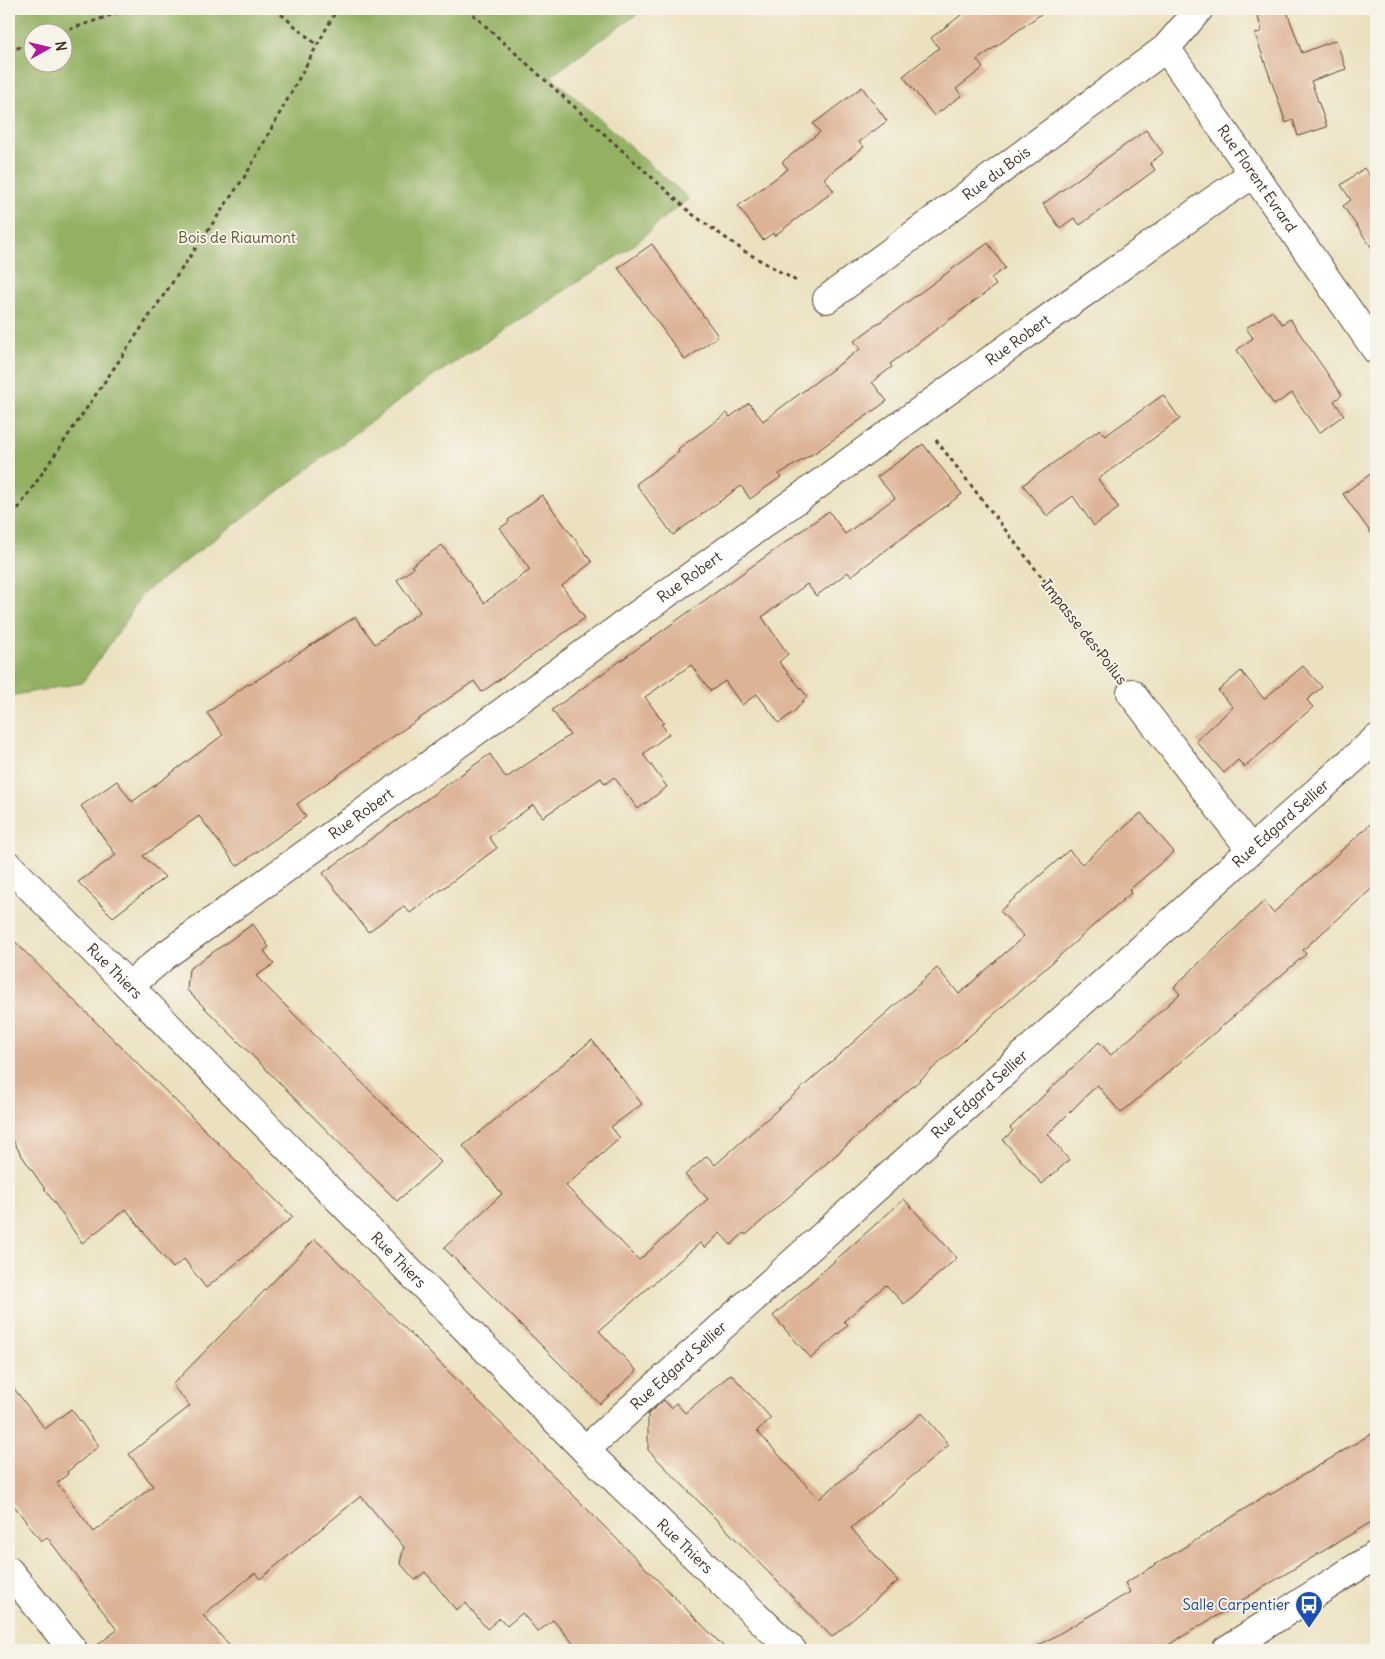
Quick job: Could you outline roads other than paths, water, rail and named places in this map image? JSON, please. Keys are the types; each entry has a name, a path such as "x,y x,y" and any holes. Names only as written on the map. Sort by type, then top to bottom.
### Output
{"street":[{"path":"1166,48 1199,9"},
{"name":"Rue Florent Evrard","path":"1166,48 1376,350"},
{"name":"Rue du Bois","path":"827,299 1166,48"},
{"name":"Rue Robert","path":"129,986 167,954 916,414 1253,174"},
{"name":"Impasse des Poilus","path":"1131,693 1251,850"},
{"name":"Rue Edgard Sellier","path":"585,1450 1376,739"},
{"name":"Rue Thiers","path":"9,866 585,1450 792,1650"},
{"path":"1226,1650 1376,1554"},
{"path":"9,1571 73,1650"}],"place":[{"name":"Salle Carpentier","path":"1309,1629"}],"park label":[{"name":"Bois de Riaumont","path":"237,238"}]}
